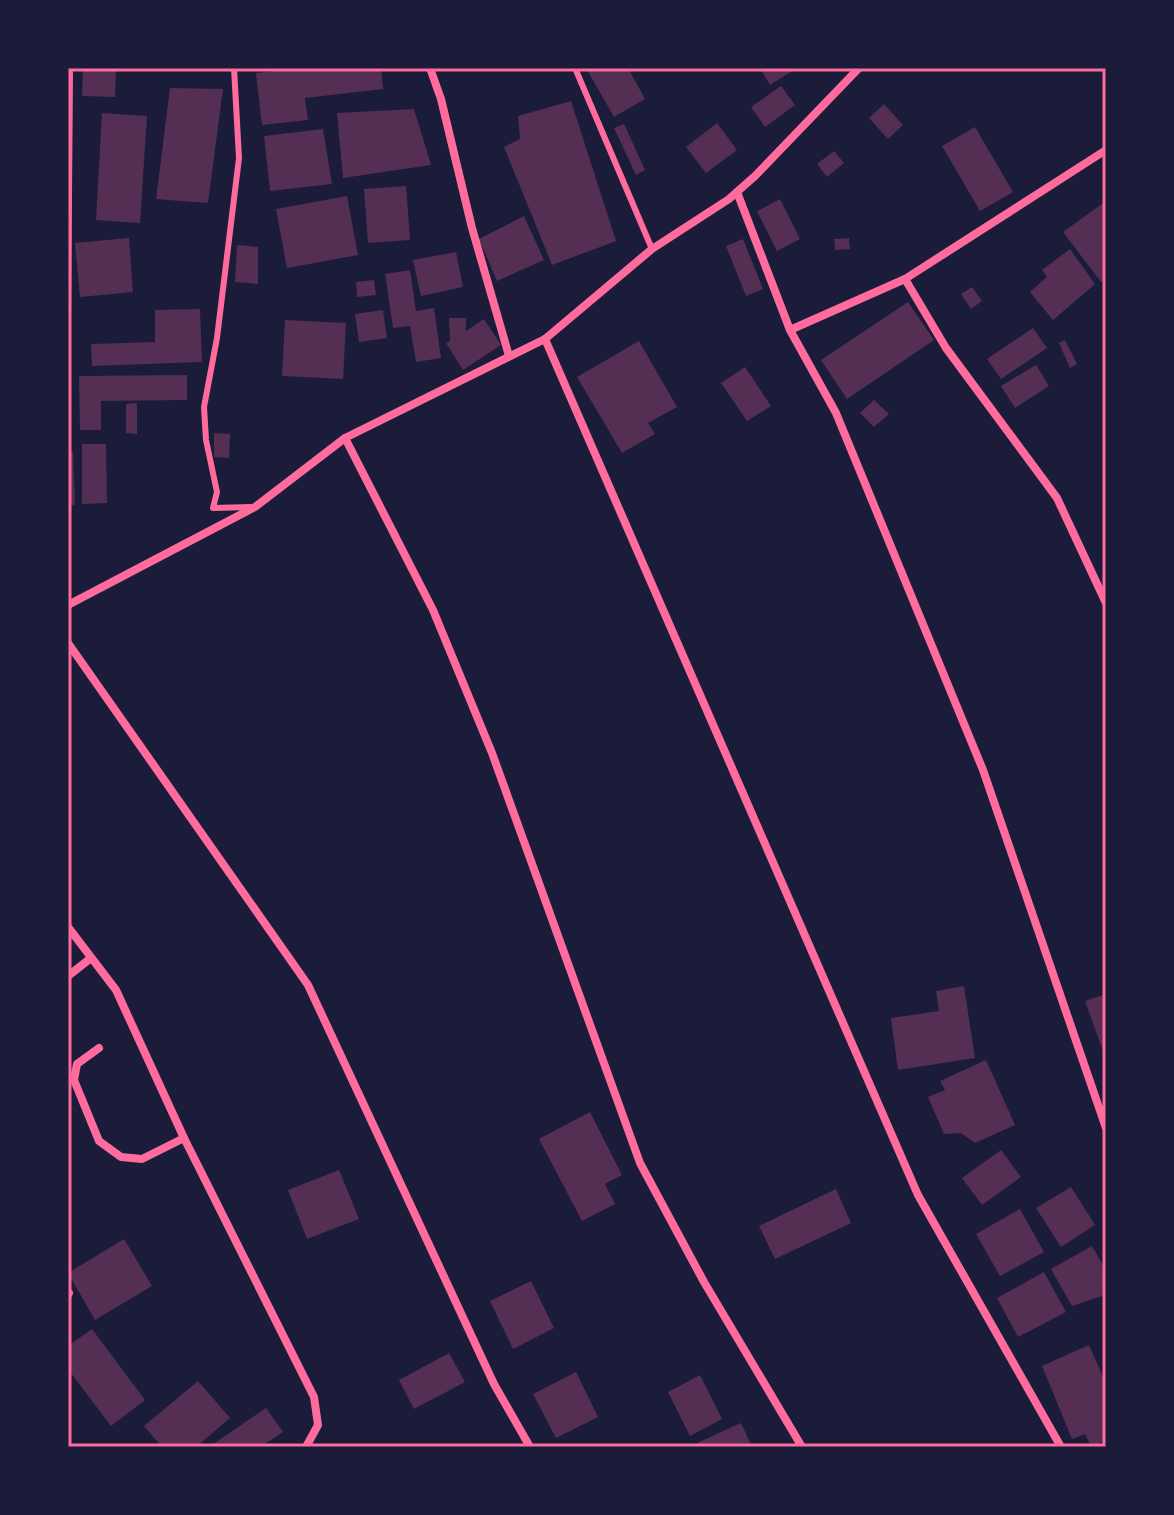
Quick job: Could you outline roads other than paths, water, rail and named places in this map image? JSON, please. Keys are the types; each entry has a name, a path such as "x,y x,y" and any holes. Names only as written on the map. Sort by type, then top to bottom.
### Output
{"street":[{"path":"430,68 441,99 472,228 509,356"},
{"path":"68,605 255,507 345,438 545,339 652,249 737,192 859,68"},
{"path":"790,330 905,279 1106,150"},
{"path":"737,192 790,330 836,413 983,770 1106,1128"},
{"path":"905,279 946,348 1057,498 1102,581 1106,603"},
{"path":"545,339 918,1195 1061,1447"},
{"path":"345,438 433,610 486,739 640,1163 704,1282 802,1447"},
{"path":"68,643 308,985 494,1384 530,1447"},
{"path":"68,927 116,990 184,1138 314,1397 318,1425 306,1447"},
{"path":"68,976 91,958"},
{"path":"99,1048 77,1064 74,1080 99,1141 121,1157 142,1159 184,1138"}],"lane":[{"path":"234,68 239,158 217,338 204,407 206,440 217,492 213,508 255,507"},
{"path":"575,68 652,249"},
{"path":"68,314 70,73"}]}
